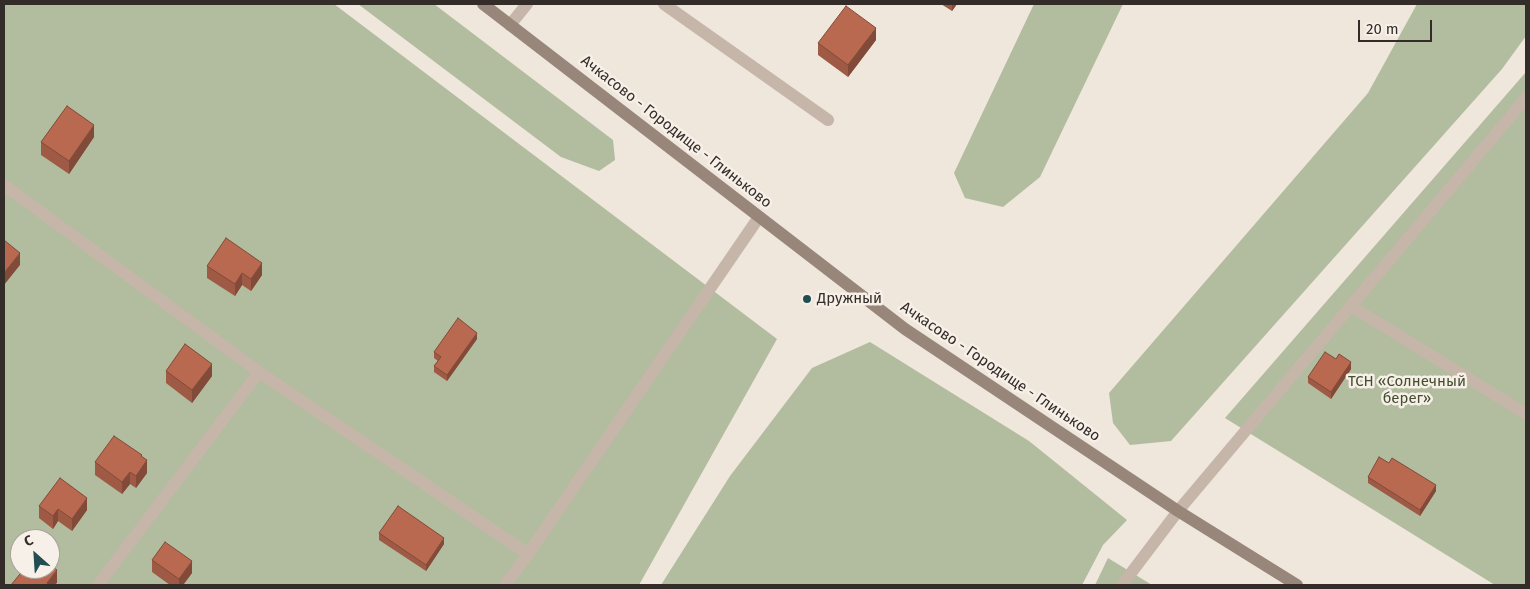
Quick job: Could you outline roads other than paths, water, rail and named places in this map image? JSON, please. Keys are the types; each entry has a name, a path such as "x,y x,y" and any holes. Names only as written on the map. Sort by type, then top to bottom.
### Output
{"street":[{"name":"Ачкасово - Городище - Глиньково","path":"483,4 905,329 1178,511 1297,585"},
{"path":"510,25 527,4"},
{"path":"664,4 828,120"},
{"path":"1122,585 1178,511 1526,98"},
{"path":"4,185 260,372 528,554"},
{"path":"505,585 760,217"},
{"path":"1351,306 1526,414"},
{"path":"98,585 260,372"}],"place":[{"name":"Дружный","path":"807,299"}],"park label":[{"name":"ТСН «Солнечный берег»","path":"1407,390"}]}
